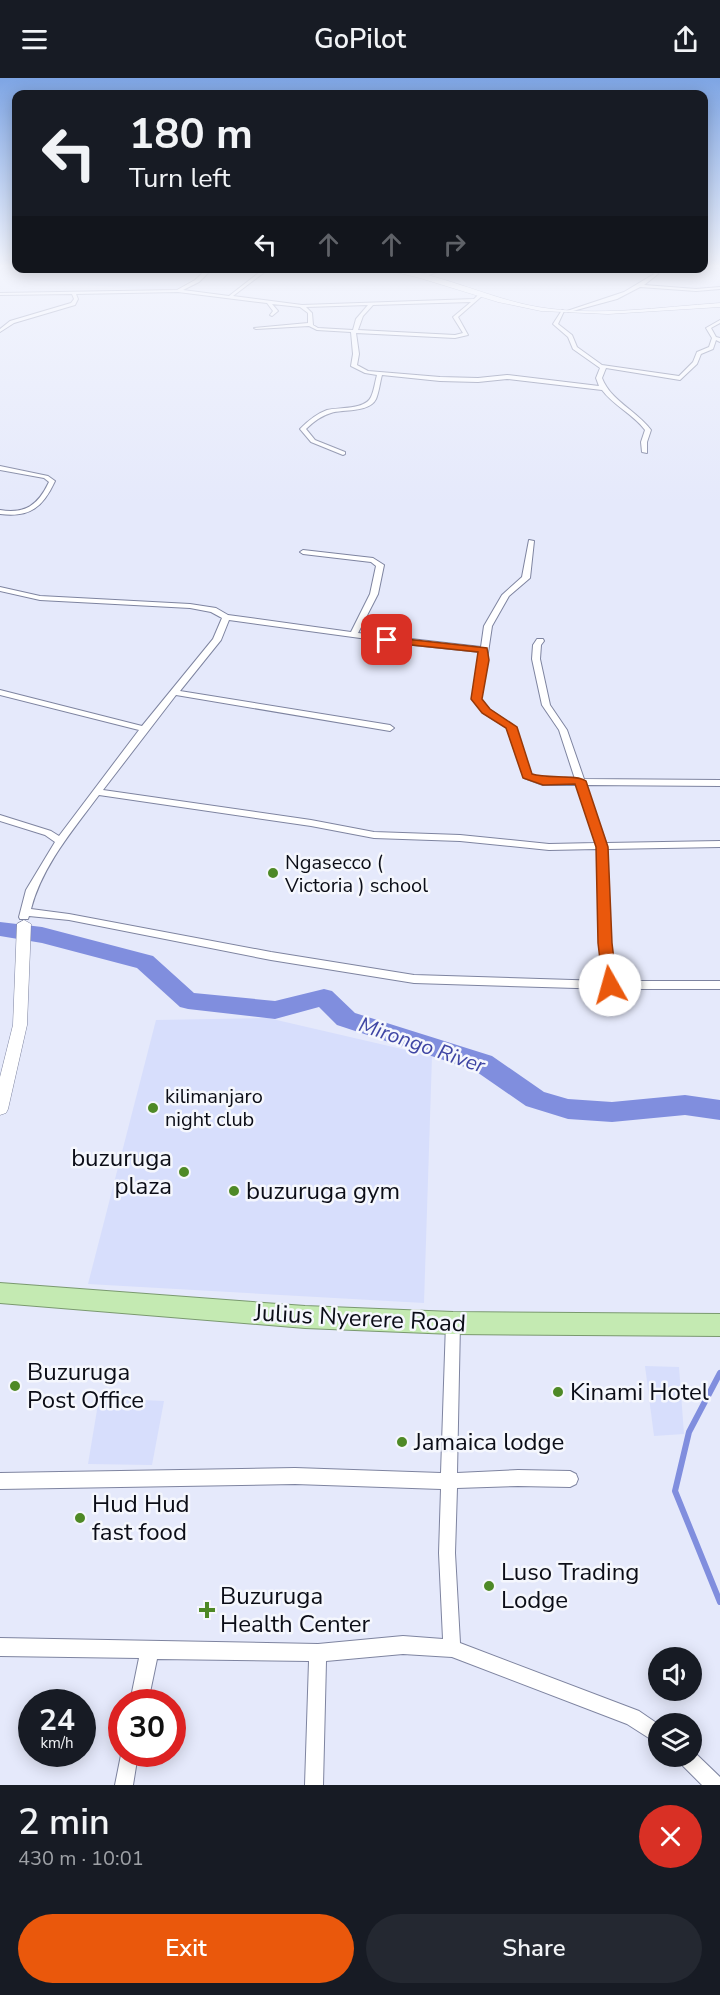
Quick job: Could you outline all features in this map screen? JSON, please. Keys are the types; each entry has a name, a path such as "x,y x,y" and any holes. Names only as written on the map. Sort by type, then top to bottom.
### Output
{"highway":[{"name":"Julius Nyerere Road","path":"0,1293 305,1317 453,1323 720,1325"}],"street":[{"path":"355,346 355,368 380,373 440,378 514,378 602,388"},
{"path":"573,346 601,366 680,378 695,363 699,353 713,346"},
{"path":"601,366 603,368 599,378 602,388 620,405 639,417 646,427 648,433 644,442 645,452"},
{"path":"344,453 313,441 303,429 318,416 328,412 370,403 373,400 380,373"},
{"path":"0,468 46,477 52,481 44,497 26,512 13,515 0,512"},
{"path":"531,541 526,578 506,595 488,626 477,699 486,711 511,727 515,733 524,771 533,780 720,783"},
{"path":"303,552 374,560 380,565 374,594 353,635"},
{"path":"0,589 40,598 190,606 213,610 226,617 483,650"},
{"path":"0,1109 20,1026 24,918 31,890 60,841 144,729 217,640 226,617"},
{"path":"540,641 537,645 536,659 546,705 562,730 602,847 603,919 610,985"},
{"path":"0,692 144,729"},
{"path":"174,692 390,728"},
{"path":"98,792 311,823 374,835 460,838 535,847 720,844"},
{"path":"0,818 48,833 60,841"},
{"path":"24,918 69,917 376,974 414,979 720,986"},
{"path":"452,1648 447,1553 447,1481 453,1323"},
{"path":"0,1481 295,1476 447,1481 518,1478 570,1479"},
{"path":"0,1647 150,1648 318,1653 403,1645 452,1648 633,1717 648,1727"},
{"path":"142,1689 150,1648"},
{"path":"314,1785 318,1653"},
{"path":"124,1785 127,1767"},
{"path":"696,1767 715,1785"}],"shaded area":[{"path":"268,1018 432,1056 424,1303 88,1284 156,1020"},
{"path":"645,1366 679,1367 684,1434 654,1436"},
{"path":"99,1398 164,1401 152,1465 88,1464"}],"waterway":[{"name":"Mirongo River","path":"0,929 42,935 145,962 188,1001 275,1010 324,997 346,1019 483,1063 535,1099 568,1109 612,1112 685,1105 720,1110"},
{"path":"720,1373 689,1432 675,1491 720,1602"}],"place":[{"name":"Ngasecco ( Victoria ) school","path":"273,873"},
{"name":"kilimanjaro night club","path":"153,1108"},
{"name":"buzuruga plaza","path":"184,1172"},
{"name":"buzuruga gym","path":"234,1191"},
{"name":"Buzuruga Post Office","path":"15,1386"},
{"name":"Kinami Hotel","path":"558,1392"},
{"name":"Jamaica lodge","path":"402,1442"},
{"name":"Hud Hud fast food","path":"80,1518"},
{"name":"Luso Trading Lodge","path":"489,1586"},
{"name":"Buzuruga Health Center","path":"207,1610"}],"route":[{"path":"387,640 483,650 484,660 477,699 479,705 511,727 515,733 527,776 543,782 580,781 602,847 605,943 610,985"}]}
